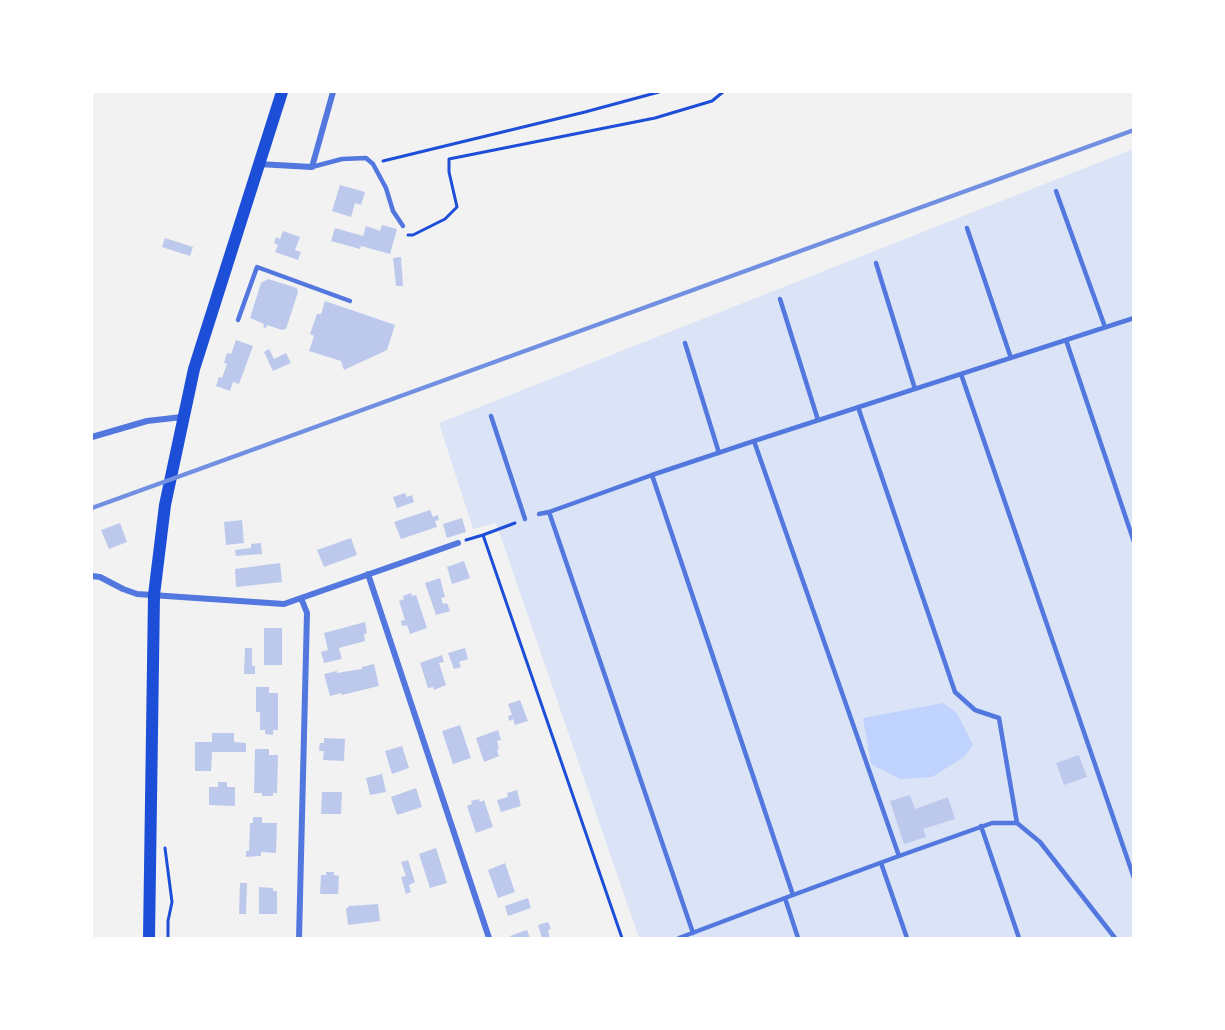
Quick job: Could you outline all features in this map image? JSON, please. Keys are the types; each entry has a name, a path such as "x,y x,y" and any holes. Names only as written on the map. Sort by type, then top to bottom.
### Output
{"main road":[{"path":"148,939 154,596 165,505 194,369 257,164 282,92"}],"street":[{"path":"257,164 312,167 333,92"},
{"path":"92,437 147,421 182,417"},
{"path":"92,576 100,577 123,590 137,594 284,604 458,543"},
{"path":"368,574 489,939"},
{"path":"299,939 307,613 301,598"}],"lane":[{"path":"312,167 342,159 366,158 373,164 386,188 393,211 403,226"},
{"path":"1056,191 1105,327"},
{"path":"967,228 1011,358"},
{"path":"876,263 915,389"},
{"path":"238,320 257,267 350,302"},
{"path":"780,299 818,420"},
{"path":"539,514 754,441 1134,318"},
{"path":"1066,340 1134,542"},
{"path":"686,343 719,453"},
{"path":"961,374 1134,878"},
{"path":"858,407 955,692 975,710 999,718 1017,822 1040,842 1115,939"},
{"path":"492,416 525,519"},
{"path":"754,441 899,856"},
{"path":"652,475 793,895"},
{"path":"549,512 693,933"},
{"path":"679,939 992,822 1017,822"},
{"path":"981,826 1019,939"},
{"path":"881,863 907,939"},
{"path":"785,898 798,939"}],"path":[{"path":"373,164 659,92"},
{"path":"403,226 404,235 413,235 445,219 457,207 449,172 449,159 655,118 712,101 723,92"},
{"path":"458,543 525,519"},
{"path":"483,535 622,939"}],"shaded area":[{"path":"1133,149 1133,938 639,938 496,523 473,529 439,423"}],"water":[{"path":"943,703 957,713 973,745 964,757 932,777 900,779 871,764 863,718"}],"building":[{"path":"340,185 365,192 361,205 355,203 351,217 332,211"},
{"path":"382,225 397,229 390,254 331,241 335,228 363,236 366,226 380,231"},
{"path":"283,231 300,237 295,250 301,252 298,260 275,252 278,245 274,243 276,237 280,239"},
{"path":"165,238 193,247 190,256 162,247"},
{"path":"401,257 403,286 396,286 393,258"},
{"path":"268,279 297,288 298,292 286,329 282,330 267,325 266,328 263,327 264,324 250,318 261,283"},
{"path":"325,301 395,325 387,350 344,370 341,361 309,351 314,336 310,334 317,314 321,314"},
{"path":"236,340 253,346 239,384 233,382 230,391 216,386 227,364 224,363 227,353 231,354"},
{"path":"269,349 274,359 286,353 291,363 273,371 264,352"},
{"path":"405,493 407,497 412,495 414,502 397,508 393,497"},
{"path":"430,510 433,517 438,515 439,520 435,521 437,527 401,539 394,522"},
{"path":"462,518 466,532 447,538 443,524"},
{"path":"242,520 244,543 226,545 224,522"},
{"path":"120,523 127,542 109,549 101,530"},
{"path":"351,538 357,555 324,567 317,550"},
{"path":"261,543 262,554 236,556 235,550 251,548 251,544"},
{"path":"464,561 470,578 452,584 447,567"},
{"path":"280,563 282,582 236,587 235,569"},
{"path":"440,578 445,597 441,598 443,604 447,603 450,611 436,615 425,583"},
{"path":"411,593 412,596 416,595 427,628 410,634 407,625 402,626 401,621 405,620 399,601 404,599 403,596"},
{"path":"365,622 367,633 364,634 365,641 339,648 342,659 324,663 321,652 328,650 324,633"},
{"path":"264,628 282,628 282,665 264,665"},
{"path":"245,648 252,648 252,666 255,666 255,674 244,674"},
{"path":"465,648 468,659 459,662 461,667 454,669 448,653"},
{"path":"442,655 444,662 439,663 446,685 434,690 433,687 428,688 420,663"},
{"path":"374,664 379,686 330,696 324,674 362,669 362,667"},
{"path":"256,687 269,687 269,693 278,693 278,730 273,730 273,735 265,734 265,730 260,730 260,712 256,712"},
{"path":"520,700 528,721 515,725 513,719 509,721 508,716 512,715 508,704"},
{"path":"460,725 471,758 453,764 442,731"},
{"path":"498,730 501,740 497,741 499,756 484,762 476,738"},
{"path":"212,733 234,733 234,742 246,743 246,752 212,752 211,771 195,771 195,742 212,742"},
{"path":"324,738 345,739 344,761 323,760 324,751 319,751 320,743 324,743"},
{"path":"402,746 409,768 392,774 385,751"},
{"path":"255,749 269,749 269,755 278,755 277,793 273,793 273,796 254,793"},
{"path":"1079,755 1087,777 1064,785 1056,763"},
{"path":"382,774 386,792 370,795 366,778"},
{"path":"218,782 227,782 227,787 235,787 235,806 209,805 209,787 218,787"},
{"path":"416,788 422,807 397,815 391,797"},
{"path":"517,790 521,806 501,812 497,800 508,797 507,793"},
{"path":"322,792 342,792 341,814 321,814"},
{"path":"910,795 915,809 948,797 955,819 923,829 926,837 904,844 890,801"},
{"path":"479,799 480,802 484,800 493,827 476,833 467,806 472,804 471,801"},
{"path":"253,817 262,817 262,823 277,823 276,853 261,852 261,856 246,857 246,851 249,851 250,823 253,823"},
{"path":"436,848 447,883 430,888 419,854"},
{"path":"408,860 415,882 409,885 411,892 406,894 401,877 406,876 401,862"},
{"path":"505,863 515,892 498,898 488,870"},
{"path":"326,872 334,872 334,875 339,876 338,894 320,894 321,875 326,875"},
{"path":"240,883 247,883 246,914 239,914"},
{"path":"259,887 273,888 273,891 277,891 277,914 259,914"},
{"path":"528,898 531,908 508,916 505,906"},
{"path":"378,904 380,921 348,925 346,909 349,906"},
{"path":"548,922 551,929 548,930 550,938 542,938 538,925"},
{"path":"527,930 530,938 511,938 510,936"}],"railway":[{"path":"92,508 1134,130"}]}
